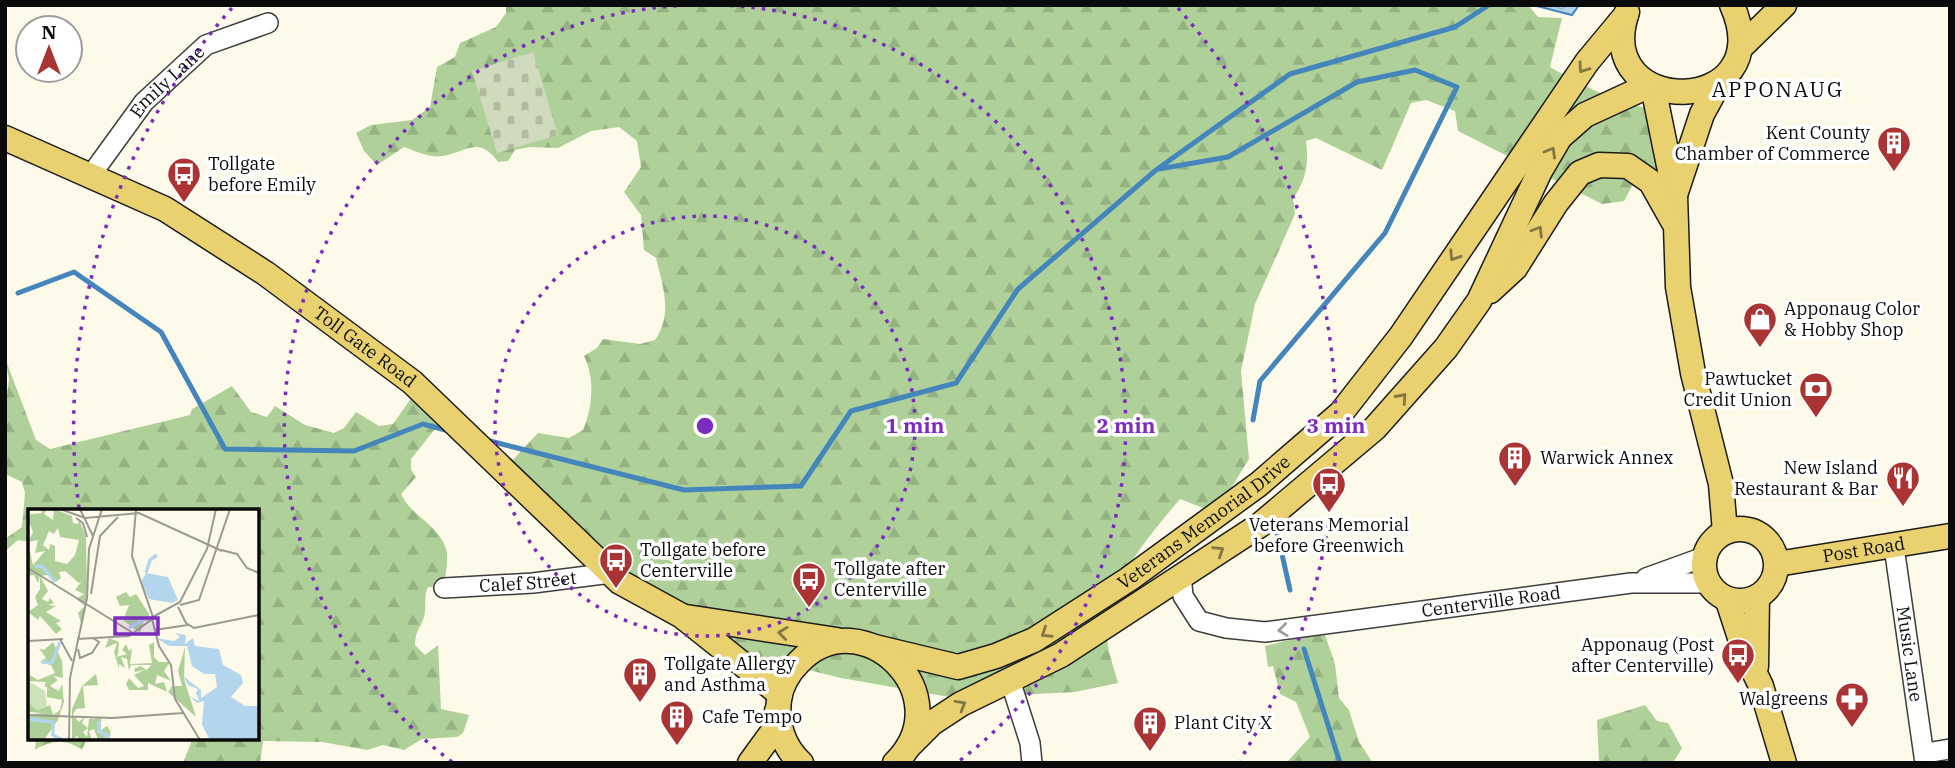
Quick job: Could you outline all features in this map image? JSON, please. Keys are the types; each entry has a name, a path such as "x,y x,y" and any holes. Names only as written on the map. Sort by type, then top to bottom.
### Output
{"main road":[{"path":"1675,195 1702,114 1720,81 1733,66 1740,48 1740,23 1732,5"},
{"path":"1740,48 1784,5"},
{"path":"1628,10 1622,34 1626,54 1635,71 1651,86 1676,94 1699,92 1720,81"},
{"name":"Veterans Memorial Drive","path":"850,642 958,667 1022,645 1129,579 1259,484 1341,413 1401,337 1587,62 1628,10"},
{"path":"1651,86 1675,195 1678,287 1693,373 1735,531"},
{"name":"Veterans Memorial Drive","path":"900,758 932,723 1061,655 1260,525 1375,428 1446,348 1479,301 1560,137 1585,115 1651,86"},
{"name":"Toll Gate Road","path":"5,138 180,218 265,273 392,366 457,423 620,582 682,616 779,702"},
{"path":"1479,301 1515,268 1556,203 1580,173 1600,165 1628,166 1651,182 1675,223"},
{"path":"1728,601 1757,597 1773,580 1777,564 1767,542 1735,531 1712,542 1704,557 1709,583 1728,601 1745,653 1756,674 1784,763"},
{"name":"Post Road","path":"1777,564 1950,536"},
{"path":"1756,674 1757,597"},
{"name":"Toll Gate Road","path":"682,616 850,642"},
{"path":"750,763 774,730 779,702 789,672 806,655 827,644 850,642"},
{"path":"876,647 903,669 910,679 917,701 917,725 900,758"},
{"path":"779,702 781,734 801,763"}],"street":[{"name":"Emily Lane","path":"91,176 144,102 206,44 268,23"},
{"name":"Music Lane","path":"1894,547 1925,758"},
{"name":"Centerville Road","path":"1631,583 1704,557"},
{"name":"Calef Street","path":"444,588 533,583 611,573"},
{"name":"Centerville Road","path":"1181,575 1183,596 1199,621 1226,628 1265,632 1631,583 1709,583"},
{"path":"1010,680 1030,743 1032,763"},
{"path":"1925,758 1950,749"}],"green space":[{"path":"506,5 1528,5 1538,17 1562,18 1550,67 1604,95 1632,105 1663,111 1671,185 1632,186 1624,201 1602,204 1458,131 1455,111 1426,100 1411,103 1382,170 1316,138 1306,141 1306,171 1293,199 1295,214 1255,304 1241,371 1249,459 1220,506 1208,510 1180,499 1140,548 1129,566 1119,585 1108,625 1108,646 1118,683 1075,692 955,698 841,678 740,653 687,630 506,467 538,433 569,438 583,430 591,393 590,374 584,356 597,348 603,339 640,344 655,340 664,320 665,300 656,258 644,250 641,215 624,192 641,167 637,141 619,127 591,131 558,148 529,147 515,150 508,161 498,162 490,153 475,147 442,156 404,147 377,165 364,151 356,133 371,125 412,120 430,107 437,67 455,57 460,43 496,27 506,13"},
{"path":"533,52 558,135 497,153 472,71"},
{"path":"5,358 36,440 50,449 190,415 192,409 232,386 251,412 267,417 275,406 305,425 334,433 344,428 356,412 379,426 393,424 419,387 447,414 411,459 411,469 416,477 401,494 411,508 437,533 446,549 447,558 444,588 428,587 425,613 415,645 425,655 438,645 441,709 469,715 463,733 457,737 422,739 404,750 383,745 367,750 322,742 263,741 260,763 183,763 192,740 259,740 259,509 28,509 28,542 18,540 5,551 5,539 22,527 25,493 22,482 5,474 5,412 9,379"},
{"path":"1324,632 1335,664 1339,698 1349,710 1359,742 1373,763 1286,763 1310,737 1296,702 1280,694 1273,666 1268,667 1265,646"},
{"path":"1645,705 1657,721 1668,723 1682,748 1673,763 1599,763 1597,720"},
{"path":"36,740 86,740 82,750 58,742 35,750"}],"water":[{"path":"1533,5 1579,5 1572,15"}],"waterway":[{"path":"486,440 684,490 801,486 851,411 956,383 1018,289 1156,170 1290,74 1455,27 1489,5"},
{"path":"1159,169 1228,157 1357,82 1415,70 1457,87 1385,233 1260,381 1253,420"},
{"path":"18,293 74,272 161,332 225,449 354,451 423,424 449,431"},
{"path":"1277,532 1290,590"},
{"path":"1304,649 1340,763"}],"place":[{"name":"Kent County Chamber of Commerce","path":"1894,173"},
{"name":"Tollgate before Emily","path":"184,204"},
{"name":"Apponaug Color & Hobby Shop","path":"1760,349"},
{"name":"Pawtucket Credit Union","path":"1816,419"},
{"name":"Warwick Annex","path":"1515,488"},
{"name":"New Island Restaurant & Bar","path":"1903,508"},
{"name":"Veterans Memorial before Greenwich","path":"1329,514"},
{"name":"Tollgate before Centerville","path":"616,590"},
{"name":"Tollgate after Centerville","path":"809,609"},
{"name":"Apponaug (Post after Centerville)","path":"1738,685"},
{"name":"Tollgate Allergy and Asthma","path":"640,704"},
{"name":"Walgreens","path":"1852,729"},
{"name":"Cafe Tempo","path":"677,747"},
{"name":"Plant City X","path":"1150,753"}],"district":[{"name":"APPONAUG","path":"1778,90"}]}
